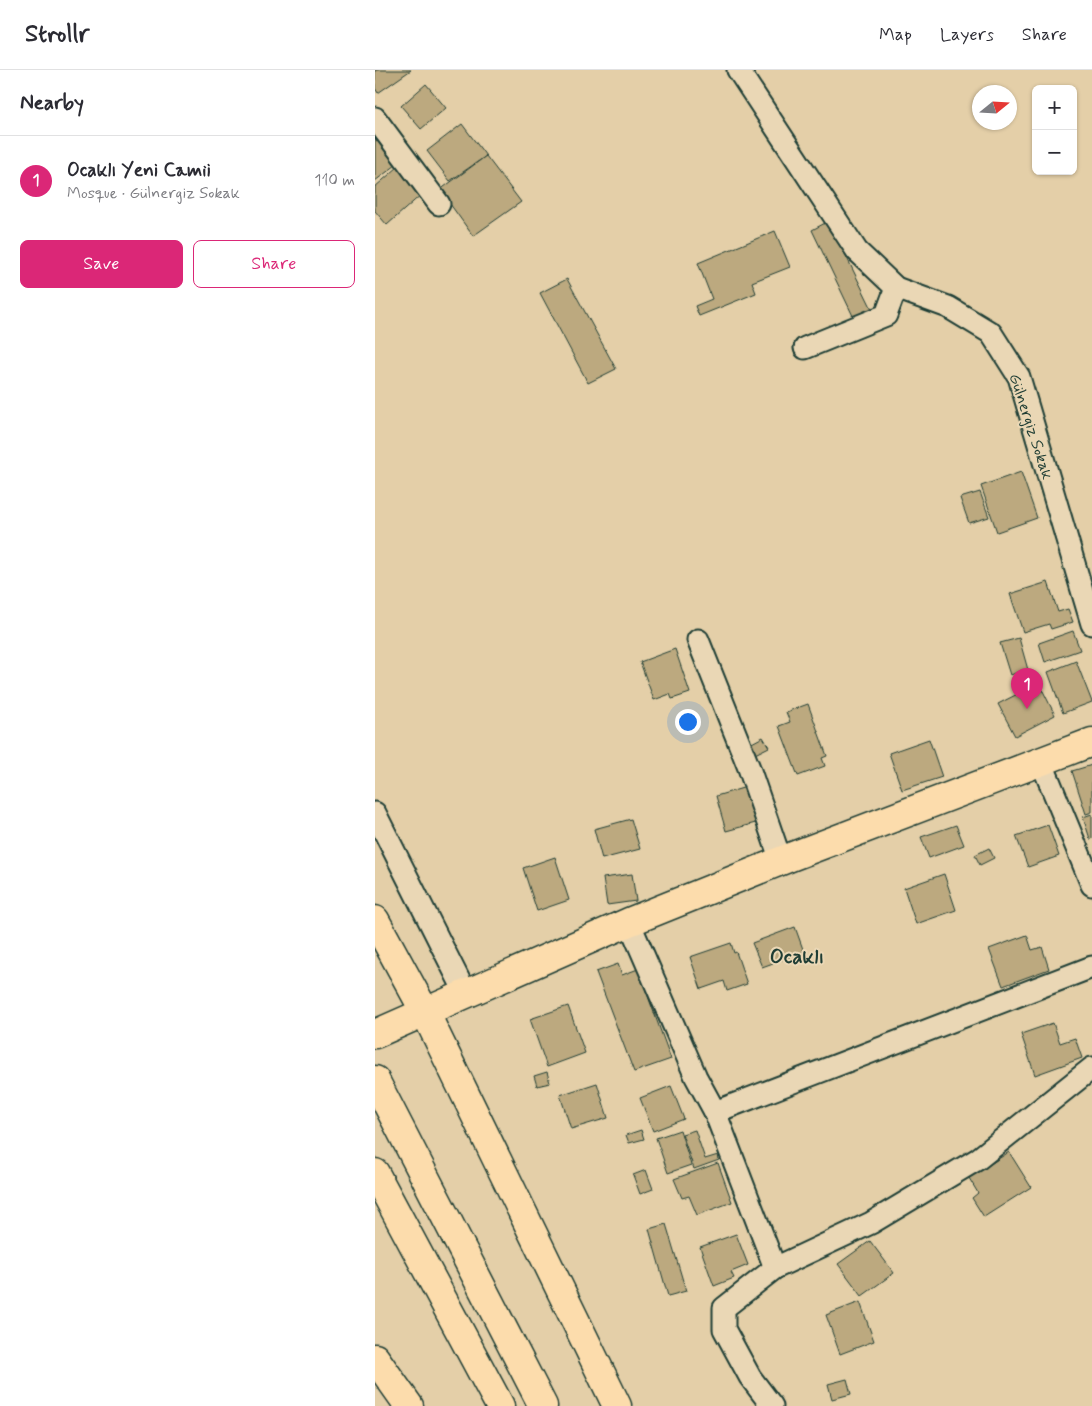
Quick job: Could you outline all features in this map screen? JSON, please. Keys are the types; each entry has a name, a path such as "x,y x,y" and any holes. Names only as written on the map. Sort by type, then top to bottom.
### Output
{"main road":[{"path":"375,1034 629,922 781,861 1092,742"},
{"path":"375,920 425,1012 617,1406"},
{"path":"377,1085 543,1406"},
{"path":"375,1173 500,1406"},
{"path":"375,1358 409,1406"}],"street":[{"name":"Gülnergiz Sokak","path":"739,70 760,105 857,251 896,288 949,307 991,333 1019,377 1092,624"},
{"path":"375,118 439,204"},
{"path":"805,348 886,315 896,288"},
{"path":"698,640 749,768 781,861"},
{"path":"1041,761 1092,885"},
{"path":"375,813 466,994"},
{"path":"629,922 696,1077 715,1112 775,1268"},
{"path":"715,1112 1092,967"},
{"path":"772,1406 751,1377 724,1329 724,1308 775,1268 871,1223 978,1158 1092,1068"}],"building":[{"path":"375,70 411,70 378,93 375,88"},
{"path":"426,84 446,108 421,129 401,106"},
{"path":"462,124 486,156 450,181 427,151"},
{"path":"375,137 396,165 375,181"},
{"path":"486,156 521,202 473,236 440,190"},
{"path":"398,167 422,194 387,225 375,211 375,187"},
{"path":"829,221 872,309 854,318 812,230"},
{"path":"775,231 790,267 752,282 756,293 699,316 695,306 712,299 698,263"},
{"path":"567,279 616,369 588,383 540,293"},
{"path":"1021,472 1037,518 997,532 981,486"},
{"path":"980,492 989,517 969,523 960,498"},
{"path":"1048,582 1058,612 1068,609 1073,622 1051,629 1049,624 1023,632 1010,594"},
{"path":"1073,631 1080,650 1045,662 1039,643"},
{"path":"1019,638 1028,670 1010,675 1000,643"},
{"path":"675,649 690,693 672,699 670,694 654,700 640,662"},
{"path":"1076,661 1092,702 1063,713 1048,672"},
{"path":"1039,683 1055,715 1015,736 998,704"},
{"path":"808,704 827,756 822,758 825,766 798,776 779,726 790,722 786,712"},
{"path":"763,737 769,747 753,755 748,745"},
{"path":"929,739 942,777 902,790 889,753"},
{"path":"1092,765 1092,812 1086,814 1072,771"},
{"path":"753,785 763,821 726,831 716,796"},
{"path":"1092,814 1092,839 1090,839 1083,817"},
{"path":"631,819 640,849 602,859 594,829"},
{"path":"956,825 964,845 929,858 921,837"},
{"path":"1048,825 1059,856 1028,867 1016,836"},
{"path":"989,848 994,858 980,865 975,855"},
{"path":"555,857 569,900 537,911 523,868"},
{"path":"632,874 636,901 607,905 603,878"},
{"path":"944,874 956,910 916,924 904,888"},
{"path":"795,927 804,952 762,967 752,943"},
{"path":"1027,935 1032,950 1042,947 1049,969 1003,986 989,949"},
{"path":"731,943 747,984 727,991 724,981 701,989 690,957"},
{"path":"618,964 622,975 638,969 671,1059 634,1072 596,972"},
{"path":"568,1006 585,1053 547,1067 530,1019"},
{"path":"1053,1023 1060,1043 1075,1038 1082,1058 1035,1075 1021,1034"},
{"path":"547,1072 550,1083 537,1086 534,1076"},
{"path":"597,1083 608,1118 571,1129 560,1095"},
{"path":"671,1086 684,1119 653,1131 640,1098"},
{"path":"641,1130 644,1139 629,1143 626,1135"},
{"path":"680,1130 691,1165 668,1173 656,1138"},
{"path":"695,1130 705,1159 718,1155 719,1160 694,1169 682,1134"},
{"path":"1009,1152 1031,1187 984,1217 972,1198 978,1193 969,1178"},
{"path":"718,1163 732,1202 697,1215 689,1196 682,1198 674,1179"},
{"path":"646,1170 653,1189 640,1194 633,1175"},
{"path":"666,1224 686,1291 668,1296 649,1229"},
{"path":"736,1234 748,1265 731,1272 734,1278 714,1286 700,1247"},
{"path":"870,1241 894,1273 862,1296 838,1264"},
{"path":"860,1302 874,1341 840,1354 826,1315"},
{"path":"847,1379 851,1394 832,1399 828,1384"}],"place":[{"name":"Ocaklı Yeni Camii","path":"1027,709"}],"district":[{"name":"Ocaklı","path":"797,956"}]}
